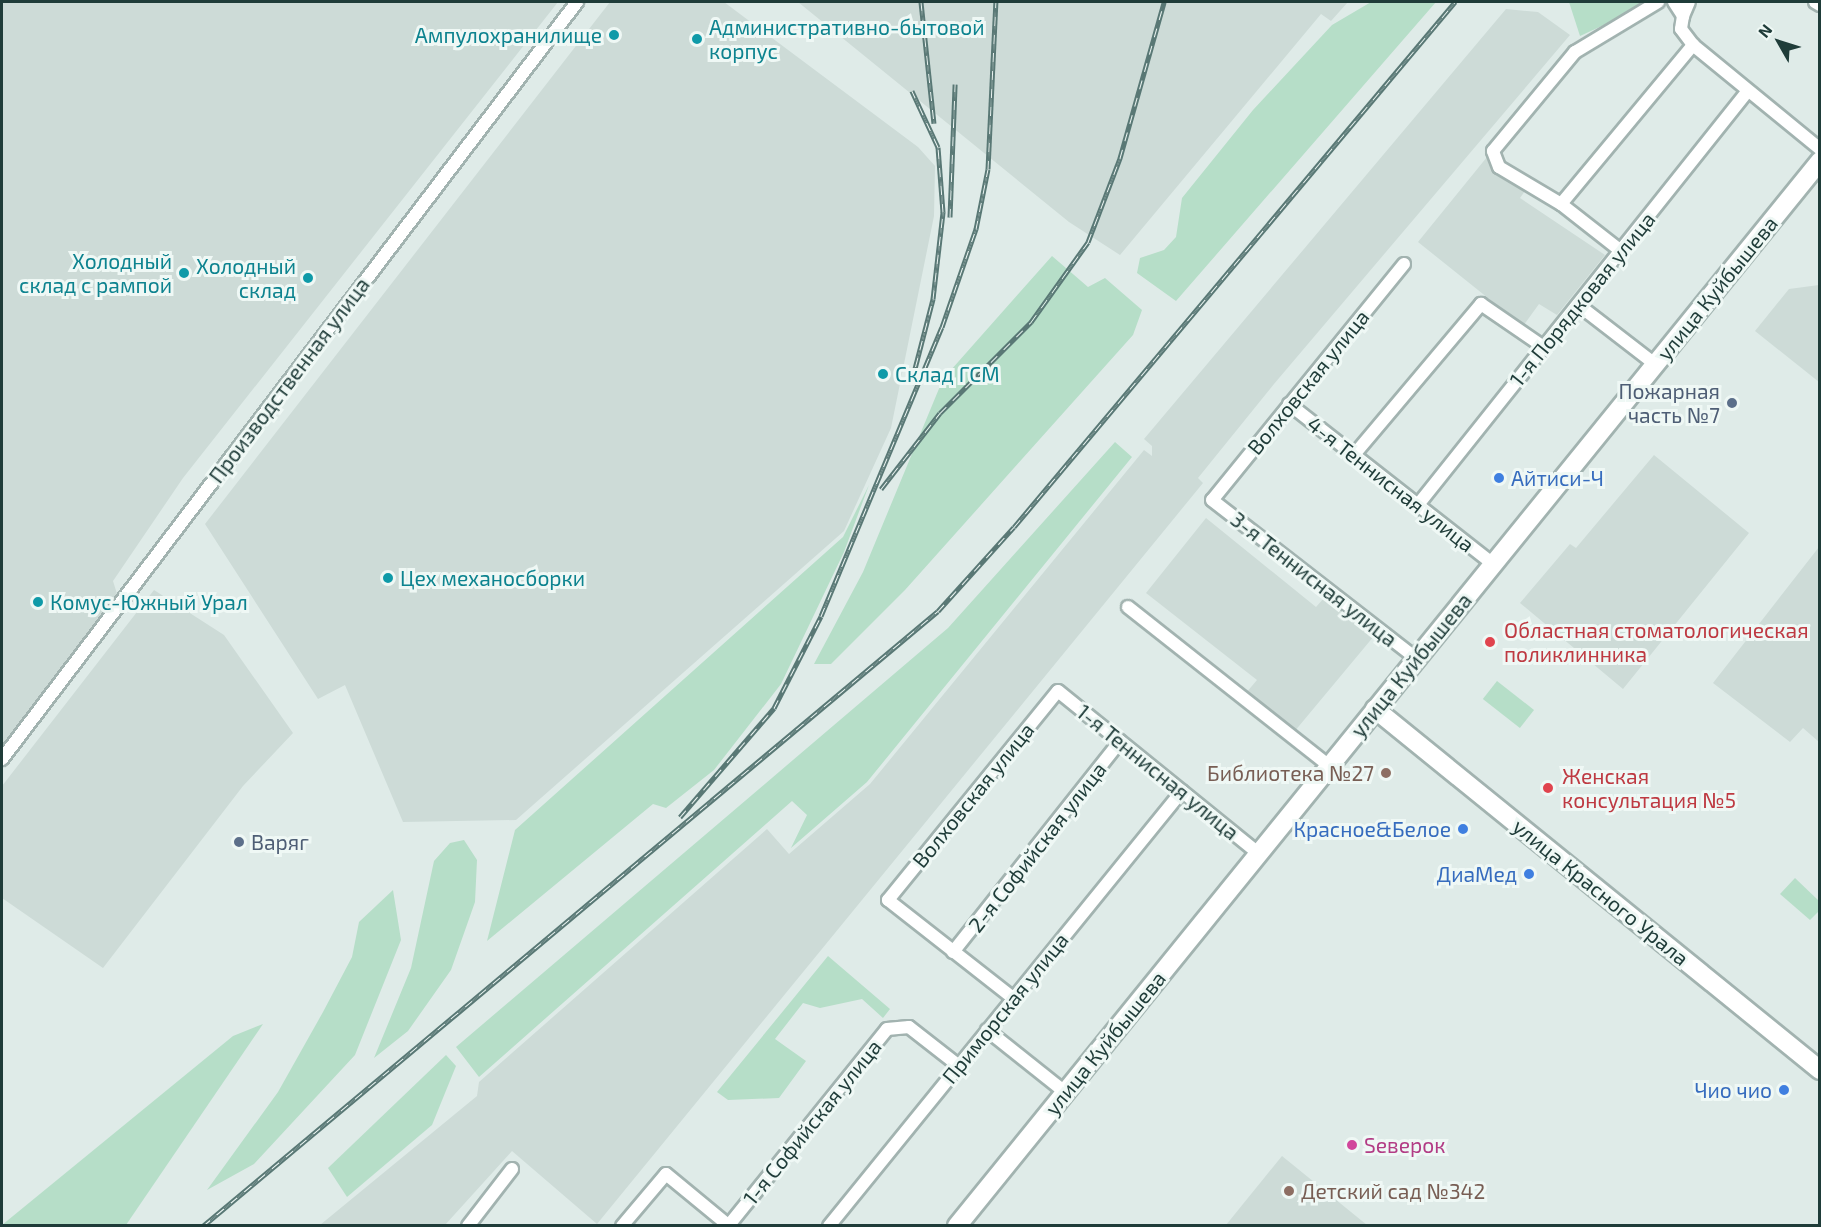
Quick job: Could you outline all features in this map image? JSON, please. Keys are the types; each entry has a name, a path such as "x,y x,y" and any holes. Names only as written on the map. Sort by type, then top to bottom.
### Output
{"main road":[{"name":"улица Куйбышева","path":"1659,367 1820,161"},
{"name":"улица Куйбышева","path":"957,1226 996,1185 1378,711 1659,367 1820,176"},
{"name":"улица Куйбышева","path":"1262,856 1329,766 1378,711 1416,658 1496,567"},
{"name":"улица Красного Урала","path":"1378,711 1820,1070"},
{"name":"улица Куйбышева","path":"969,1226 996,1185"}],"street":[{"name":"Производственная улица","path":"2,759 577,2"},
{"path":"1621,251 1562,204 1499,167 1493,151 1575,52 1658,2"},
{"path":"1674,2 1683,16"},
{"path":"1689,2 1681,29 1693,45 1748,92 1820,148"},
{"path":"1815,2 1820,5"},
{"path":"1562,204 1693,45"},
{"name":"1-я Порядковая улица","path":"1417,506 1567,315 1581,307 1621,251 1748,92"},
{"name":"Волховская улица","path":"1212,500 1404,264"},
{"path":"1353,456 1481,304 1542,346"},
{"path":"1581,307 1659,367"},
{"name":"4-я Теннисная улица","path":"1289,404 1496,567"},
{"name":"3-я Теннисная улица","path":"1212,500 1416,658"},
{"path":"1128,607 1329,766"},
{"name":"Волховская улица","path":"953,952 888,900 1058,690"},
{"name":"1-я Теннисная улица","path":"1058,690 1262,856"},
{"name":"2-я Софийская улица","path":"953,952 1120,741"},
{"name":"Приморская улица","path":"829,1226 1182,791"},
{"path":"953,952 1013,998"},
{"name":"1-я Софийская улица","path":"729,1225 887,1029 909,1027 959,1066"},
{"path":"987,1030 1068,1095"},
{"path":"468,1226 512,1169"},
{"path":"622,1226 666,1174 729,1225"}],"shaded area":[{"path":"2,2 558,2 183,478 113,581 118,597 2,748"},
{"path":"610,2 724,2 918,147 935,166 934,216 891,428 844,531 516,820 403,822 345,685 318,699 205,524"},
{"path":"798,2 1348,2 1331,21 1321,14 1120,255 1069,222"},
{"path":"1506,9 1538,12 1570,35 1274,384 1198,478 1203,483 597,1224 512,1151 445,1225 320,1225 477,1096 479,1082 767,829 789,854 870,784 1144,450 1152,456 1152,446 1144,439"},
{"path":"1487,157 1527,188 1520,198 1605,255 1557,315 1539,304 1523,326 1418,242"},
{"path":"1820,285 1819,382 1755,331 1789,289"},
{"path":"1654,455 1749,533 1623,689 1520,603 1570,544 1576,548"},
{"path":"1206,518 1316,607 1324,598 1374,636 1294,732 1246,693 1257,680 1146,593"},
{"path":"1819,547 1819,742 1803,728 1790,742 1713,683"},
{"path":"154,590 224,635 293,733 243,786 103,968 2,898 2,786"},
{"name":"Детский сад №342","path":"1282,1156 1367,1225 1226,1225"}],"green space":[{"path":"1371,2 1436,2 1176,301 1137,273 1140,258 1164,250 1176,237 1182,198 1253,110 1332,25"},
{"path":"1569,2 1654,2 1580,36"},
{"path":"1052,256 1088,287 1105,278 1142,310 1133,335 905,590 831,664 814,664 863,572 943,379"},
{"path":"1115,442 1132,457 867,782 791,848 807,815 792,801 479,1077 456,1047 948,628"},
{"path":"869,485 844,552 781,684 714,770 666,808 653,804 487,941 515,830 843,537"},
{"path":"1497,681 1534,710 1520,728 1483,699"},
{"path":"464,840 477,860 475,902 451,970 408,1031 374,1058 411,968 434,861 450,843"},
{"path":"1795,878 1819,901 1819,911 1810,920 1780,894"},
{"path":"393,890 401,940 355,1055 254,1164 207,1190 278,1092 352,957 359,922"},
{"path":"828,956 890,1009 883,1018 862,999 820,1008 803,1003 775,1039 806,1061 779,1098 728,1100 717,1092"},
{"path":"263,1024 126,1225 2,1225 233,1036"},
{"path":"446,1055 456,1066 432,1125 347,1197 328,1168"}],"railway":[{"path":"921,2 934,123"},
{"path":"680,817 774,708 821,616 942,327 976,229 988,169 996,2"},
{"path":"881,489 940,413 1031,322 1088,242 1120,158 1164,2"},
{"path":"203,1226 938,611 1014,527 1455,2"},
{"path":"950,217 955,84"},
{"path":"911,384 933,299 943,212 938,147 912,91"}],"place":[{"name":"Ампулохранилище","path":"614,35"},
{"name":"Административно-бытовой корпус","path":"697,39"},
{"name":"Холодный склад с рампой","path":"184,273"},
{"name":"Холодный склад","path":"308,278"},
{"name":"Склад ГСМ","path":"883,374"},
{"name":"Пожарная часть №7","path":"1732,403"},
{"name":"Айтиси-Ч","path":"1499,478"},
{"name":"Цех механосборки","path":"388,578"},
{"name":"Комус-Южный Урал","path":"38,602"},
{"name":"Областная стоматологическая поликлинника","path":"1490,642"},
{"name":"Библиотека №27","path":"1386,773"},
{"name":"Женская консультация №5","path":"1548,788"},
{"name":"Красное&Белое","path":"1463,829"},
{"name":"Варяг","path":"239,842"},
{"name":"ДиаМед","path":"1529,874"},
{"name":"Чио чио","path":"1784,1090"},
{"name":"Sеверок","path":"1352,1145"},
{"name":"Детский сад №342","path":"1289,1191"}]}
